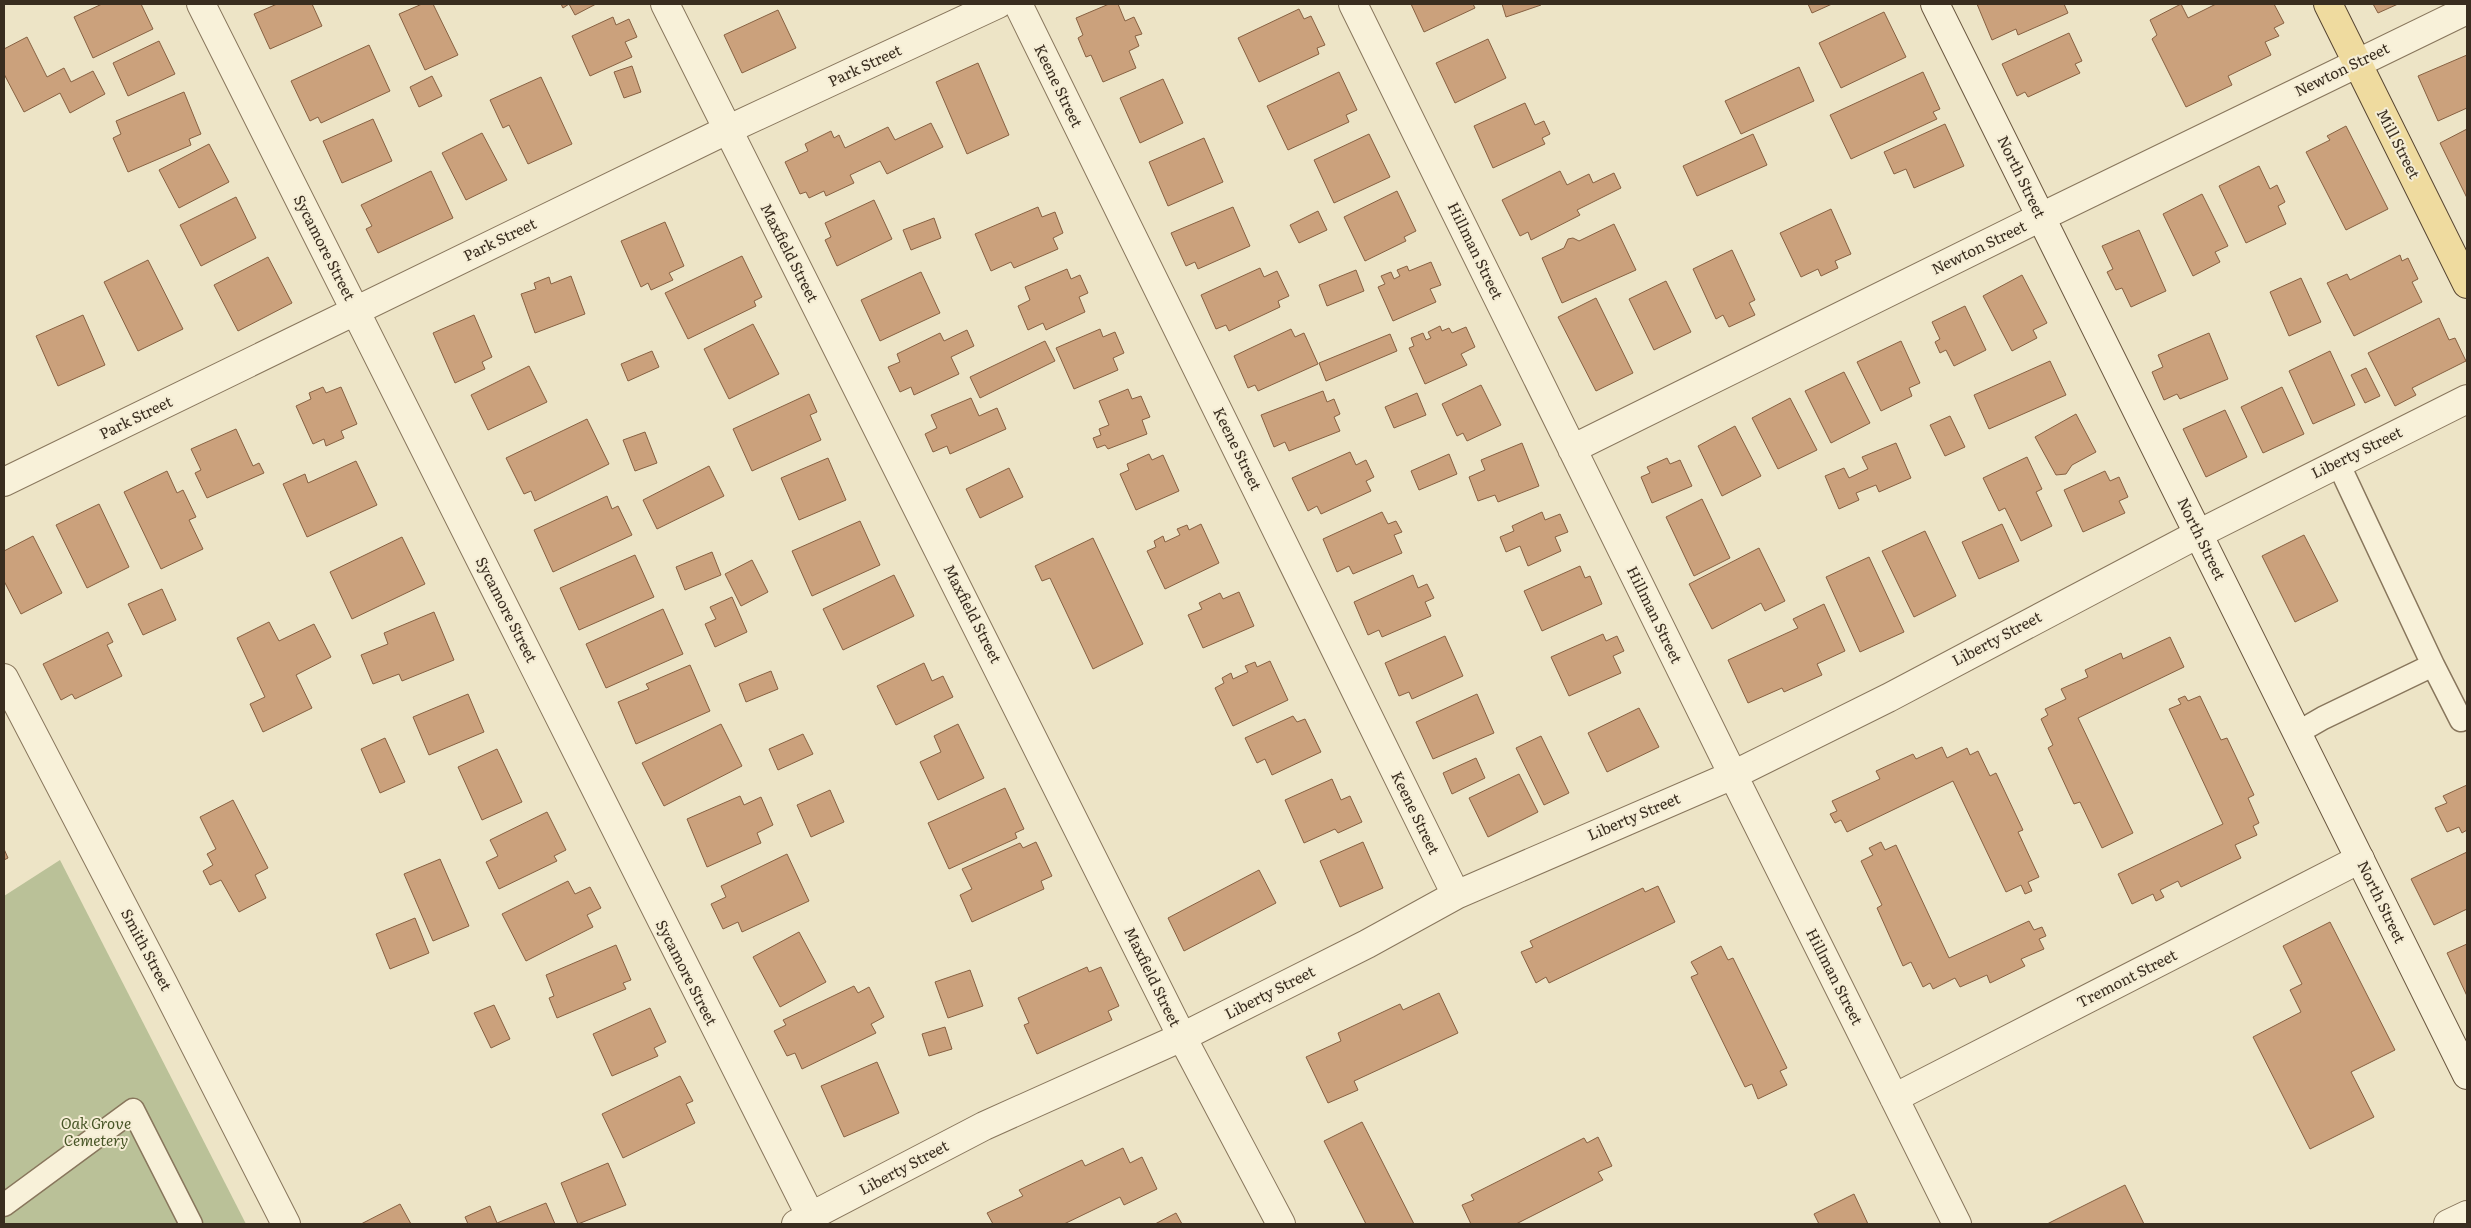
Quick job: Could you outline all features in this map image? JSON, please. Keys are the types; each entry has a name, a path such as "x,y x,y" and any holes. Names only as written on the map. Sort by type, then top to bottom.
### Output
{"main road":[{"name":"Mill Street","path":"2328,4 2467,284"}],"street":[{"name":"Sycamore Street","path":"201,4 355,310 803,1221"},
{"name":"Maxfield Street","path":"665,4 962,594 1182,1037 1281,1224"},
{"name":"Park Street","path":"4,482 727,130 998,4"},
{"name":"Keene Street","path":"1018,4 1456,895"},
{"name":"Hillman Street","path":"1353,4 1733,775 1958,1224"},
{"name":"North Street","path":"1935,4 2467,1075"},
{"name":"Newton Street","path":"1572,449 2357,62 2467,10"},
{"name":"Liberty Street","path":"803,1221 984,1126 1182,1037 1367,944 1456,895 1733,775 1888,698 2198,534 2467,399"},
{"name":"Smith Street","path":"4,678 164,982 286,1224"},
{"name":"Tremont Street","path":"1894,1098 2360,859"},
{"path":"2448,1224 2467,1215"}],"lane":[{"path":"2338,463 2461,720"},
{"path":"2297,733 2322,718 2433,664"},
{"path":"4,1205 132,1110 192,1224"}],"green space":[{"name":"Oak Grove Cemetery","path":"60,860 246,1224 4,1224 4,896"}],"building":[{"path":"102,4 141,4 153,29 93,58 74,17"},
{"path":"277,4 312,4 322,26 270,49 254,14"},
{"path":"422,4 433,4 458,55 425,70 399,14"},
{"path":"561,4 569,4 563,8"},
{"path":"569,4 596,4 575,15"},
{"path":"1109,4 1118,4 1125,21 1134,17 1142,34 1135,36 1139,46 1129,51 1136,68 1103,82 1091,55 1086,57 1078,38 1083,35 1076,18"},
{"path":"1411,4 1473,4 1475,8 1424,32"},
{"path":"1502,4 1540,4 1541,5 1506,17"},
{"path":"1808,4 1832,4 1812,13"},
{"path":"1977,4 2064,4 2068,13 2018,35 2016,29 1992,40"},
{"path":"2181,4 2188,18 2216,4 2274,4 2284,23 2274,28 2279,36 2265,42 2271,55 2228,76 2232,85 2186,107 2152,39 2157,35 2150,20"},
{"path":"2373,4 2398,4 2378,13"},
{"path":"1299,9 1304,19 1311,16 1325,45 1317,48 1319,54 1259,82 1238,38"},
{"path":"778,10 796,48 742,73 724,35"},
{"path":"1884,12 1906,57 1841,88 1819,43"},
{"path":"613,17 616,25 629,19 637,37 625,42 632,57 590,76 572,36"},
{"path":"2069,33 2082,61 2075,64 2080,73 2028,97 2025,92 2017,96 2002,64"},
{"path":"27,37 47,77 64,68 71,82 93,71 105,94 70,113 60,93 24,112 4,74 4,49"},
{"path":"1488,39 1506,78 1455,103 1436,63"},
{"path":"159,41 175,74 128,96 113,63"},
{"path":"369,45 390,91 321,123 318,117 310,121 291,81"},
{"path":"2467,55 2467,108 2438,121 2418,76"},
{"path":"978,63 1009,135 967,154 936,82"},
{"path":"632,66 641,92 624,98 614,72"},
{"path":"1799,67 1814,101 1741,134 1725,101"},
{"path":"1339,72 1357,110 1346,115 1349,122 1288,150 1267,106"},
{"path":"1923,72 1940,109 1933,112 1937,119 1851,159 1830,115"},
{"path":"432,76 442,96 419,107 410,87"},
{"path":"541,77 572,144 528,164 509,125 503,128 490,100"},
{"path":"1163,79 1183,123 1140,143 1120,98"},
{"path":"184,92 201,134 189,139 191,145 128,172 113,138 121,134 116,121"},
{"path":"1525,103 1535,125 1544,121 1550,134 1542,138 1545,144 1493,168 1474,126"},
{"path":"373,119 392,161 342,183 323,141"},
{"path":"931,123 943,147 887,174 880,161 850,175 854,183 826,196 824,191 809,198 806,192 800,194 785,162 808,151 805,144 831,131 834,138 839,135 845,148 888,127 895,140"},
{"path":"1945,124 1964,166 1914,188 1906,169 1894,174 1884,152"},
{"path":"2346,126 2388,209 2346,230 2306,152 2330,140 2327,136"},
{"path":"2467,129 2467,198 2440,143"},
{"path":"482,133 507,180 466,200 442,153"},
{"path":"1369,134 1390,177 1334,203 1314,160"},
{"path":"1753,134 1767,165 1697,196 1683,166"},
{"path":"1204,138 1223,182 1168,206 1149,162"},
{"path":"209,144 229,182 179,208 159,170"},
{"path":"2259,166 2270,189 2277,185 2285,202 2278,206 2286,224 2246,243 2219,186"},
{"path":"431,171 453,218 378,253 366,229 372,226 361,205"},
{"path":"1560,171 1567,185 1589,174 1593,183 1614,173 1621,188 1577,210 1580,215 1531,240 1528,232 1520,236 1502,200"},
{"path":"1397,191 1416,231 1404,237 1406,241 1365,261 1344,217"},
{"path":"2202,194 2228,246 2215,252 2220,262 2193,276 2163,214"},
{"path":"236,197 256,238 201,266 180,225"},
{"path":"874,200 892,239 837,266 825,240 831,237 825,223"},
{"path":"1038,207 1042,217 1055,212 1063,233 1053,238 1058,249 1014,268 1011,262 991,271 975,234"},
{"path":"1233,207 1250,246 1198,269 1195,262 1186,266 1171,233"},
{"path":"1831,209 1851,254 1835,261 1838,268 1821,276 1818,269 1801,277 1780,233"},
{"path":"1318,211 1327,230 1299,243 1290,225"},
{"path":"934,218 941,238 911,250 903,230"},
{"path":"665,222 684,266 669,273 673,280 651,290 648,283 641,287 621,241"},
{"path":"1614,224 1636,270 1562,303 1542,258 1564,248 1568,239 1573,238 1579,241"},
{"path":"2139,230 2166,291 2131,307 2122,288 2116,290 2107,272 2113,269 2102,246"},
{"path":"1732,250 1755,300 1749,303 1755,315 1729,327 1723,315 1716,319 1693,269"},
{"path":"2400,255 2402,261 2408,258 2418,279 2412,282 2422,302 2354,336 2327,283 2347,274 2350,280"},
{"path":"742,256 762,297 754,301 756,306 688,339 665,293"},
{"path":"268,257 292,303 238,331 214,285"},
{"path":"148,260 183,329 138,351 104,282"},
{"path":"1431,262 1441,285 1430,289 1436,302 1393,321 1378,287 1385,284 1381,276 1391,272 1394,279 1400,276 1397,270 1407,266 1409,271"},
{"path":"1260,268 1264,277 1277,271 1289,296 1278,301 1280,307 1229,331 1226,325 1216,329 1201,295"},
{"path":"1067,269 1071,279 1080,275 1088,293 1079,297 1085,312 1046,330 1043,323 1028,330 1018,306 1030,300 1025,287"},
{"path":"1356,270 1364,291 1327,306 1319,285"},
{"path":"921,272 940,313 880,341 861,300"},
{"path":"2022,275 2047,323 2033,330 2037,338 2012,351 1983,296"},
{"path":"571,276 585,314 535,333 521,294 536,289 534,283 549,277 551,284"},
{"path":"2301,278 2321,322 2289,336 2270,292"},
{"path":"1666,281 1691,332 1654,350 1629,299"},
{"path":"1596,298 1633,373 1596,391 1558,317"},
{"path":"1965,306 1986,350 1954,366 1946,350 1940,353 1935,342 1940,339 1932,322"},
{"path":"83,315 105,365 58,386 36,336"},
{"path":"474,315 492,357 482,362 485,369 455,383 433,333"},
{"path":"2439,318 2449,340 2455,338 2466,361 2412,388 2416,395 2395,406 2368,353"},
{"path":"753,324 779,374 729,399 704,349"},
{"path":"1440,326 1442,331 1449,328 1452,333 1466,327 1475,347 1461,354 1467,365 1425,384 1409,348 1414,346 1411,338 1423,333 1426,340 1431,338 1428,332"},
{"path":"1100,329 1103,337 1115,332 1124,353 1113,358 1118,370 1074,389 1056,348"},
{"path":"1291,329 1295,337 1304,333 1318,364 1258,391 1255,385 1248,388 1234,356"},
{"path":"967,330 974,346 951,357 959,374 914,395 911,387 900,392 888,367 900,362 897,354 940,333 944,341"},
{"path":"2209,333 2228,379 2180,399 2177,394 2164,400 2152,372 2163,367 2158,355"},
{"path":"1390,334 1397,351 1326,381 1319,363"},
{"path":"1045,341 1055,361 980,398 970,377"},
{"path":"1901,341 1920,383 1909,388 1912,396 1881,411 1857,362"},
{"path":"652,351 659,367 628,381 621,364"},
{"path":"2330,351 2355,405 2313,424 2289,371"},
{"path":"2050,361 2066,395 1989,429 1974,395"},
{"path":"529,366 547,402 488,430 471,395"},
{"path":"2366,368 2380,396 2365,403 2351,375"},
{"path":"1844,372 1870,423 1831,443 1805,391"},
{"path":"1481,385 1501,425 1467,441 1463,433 1457,436 1442,404"},
{"path":"323,387 326,393 341,387 357,424 341,431 344,438 326,446 324,439 313,444 296,406 311,399 309,393"},
{"path":"2282,387 2304,434 2263,453 2241,407"},
{"path":"1128,389 1132,399 1141,396 1150,417 1142,420 1147,434 1108,449 1105,445 1097,448 1093,438 1101,435 1099,429 1109,425 1099,401"},
{"path":"1323,391 1327,402 1334,399 1340,414 1334,417 1340,431 1289,451 1285,442 1274,447 1261,415"},
{"path":"1417,393 1426,415 1394,428 1385,407"},
{"path":"809,394 817,412 810,415 821,440 752,471 733,429"},
{"path":"971,398 979,416 997,408 1006,429 950,454 947,446 933,452 925,434 937,428 931,415"},
{"path":"1790,398 1817,450 1778,469 1752,418"},
{"path":"2225,410 2247,457 2206,477 2183,429"},
{"path":"2076,414 2096,452 2072,465 2066,474 2056,475 2035,437"},
{"path":"1950,416 1965,447 1945,456 1930,425"},
{"path":"587,419 609,464 535,501 531,491 524,494 506,458"},
{"path":"1735,426 1761,476 1722,496 1698,446"},
{"path":"236,429 253,466 259,463 264,473 207,498 195,473 201,470 191,449"},
{"path":"645,432 657,463 635,471 623,440"},
{"path":"1522,443 1539,486 1498,502 1495,495 1478,501 1469,477 1485,470 1481,460"},
{"path":"1896,443 1911,478 1879,492 1876,485 1856,493 1859,500 1839,509 1825,476 1844,468 1849,478 1868,469 1862,457"},
{"path":"1350,452 1356,465 1366,460 1374,477 1366,481 1371,491 1321,514 1317,506 1308,511 1292,478"},
{"path":"1149,454 1152,460 1163,455 1179,491 1136,510 1120,474 1129,470 1127,464"},
{"path":"1449,454 1457,474 1419,490 1411,471"},
{"path":"2027,457 2042,489 2036,492 2052,526 2021,541 2005,508 1999,511 1983,478"},
{"path":"828,458 846,500 799,520 781,478"},
{"path":"1667,458 1670,464 1680,460 1692,486 1652,503 1641,477 1650,473 1647,467"},
{"path":"356,461 377,505 307,537 283,484 305,474 308,483"},
{"path":"709,466 724,496 657,529 643,500"},
{"path":"1009,468 1023,497 980,518 966,489"},
{"path":"167,471 177,493 183,490 196,517 189,520 203,549 161,569 124,492"},
{"path":"2105,471 2110,481 2119,477 2128,497 2119,501 2125,513 2083,532 2064,490"},
{"path":"607,496 612,509 618,506 632,535 553,572 534,530"},
{"path":"1702,499 1730,558 1694,576 1666,517"},
{"path":"99,504 129,567 87,588 56,525"},
{"path":"1382,512 1388,524 1396,521 1402,532 1394,535 1402,553 1353,574 1349,566 1337,572 1323,539"},
{"path":"1542,512 1545,520 1560,514 1568,532 1555,537 1561,551 1528,566 1520,546 1506,552 1500,537 1514,531 1512,526"},
{"path":"860,521 880,565 812,596 792,551"},
{"path":"1201,524 1219,563 1165,589 1147,551 1156,547 1154,541 1163,536 1165,542 1180,535 1177,529 1187,525 1189,530"},
{"path":"2002,524 2019,561 1979,579 1962,542"},
{"path":"1925,531 1956,596 1914,617 1882,551"},
{"path":"2304,535 2338,601 2295,622 2262,556"},
{"path":"33,536 62,593 21,614 4,581 4,551"},
{"path":"402,537 425,584 352,619 330,572"},
{"path":"1093,538 1143,644 1093,669 1050,578 1042,581 1035,566"},
{"path":"1759,548 1785,601 1765,611 1761,603 1712,629 1689,584"},
{"path":"712,552 721,575 685,590 676,567"},
{"path":"635,555 654,597 579,630 560,588"},
{"path":"1869,557 1904,632 1860,652 1826,577"},
{"path":"752,560 768,592 741,606 725,574"},
{"path":"1580,566 1585,578 1590,576 1602,604 1542,631 1524,591"},
{"path":"894,575 914,616 843,650 823,609"},
{"path":"1413,575 1418,588 1427,584 1434,598 1425,602 1431,616 1382,637 1379,630 1368,635 1354,602"},
{"path":"162,589 176,620 143,635 128,604"},
{"path":"1239,592 1254,626 1203,648 1188,615 1202,609 1199,603 1220,593 1223,599"},
{"path":"732,597 747,632 715,647 705,624 716,619 710,607"},
{"path":"1824,604 1845,651 1817,664 1822,675 1784,692 1782,688 1748,703 1728,660 1798,628 1793,619"},
{"path":"663,609 683,654 606,688 586,644"},
{"path":"434,612 454,660 402,681 399,674 373,684 361,655 388,644 384,633"},
{"path":"269,622 279,641 314,624 331,657 296,675 312,708 263,732 250,704 265,697 237,638"},
{"path":"108,632 113,642 107,645 122,676 75,699 72,694 61,700 43,664"},
{"path":"1603,634 1606,641 1617,636 1624,651 1613,656 1621,673 1569,696 1551,657"},
{"path":"1445,636 1463,676 1412,699 1409,692 1399,696 1385,663"},
{"path":"2170,637 2184,667 2078,718 2133,833 2102,848 2080,802 2074,804 2048,748 2053,745 2041,719 2048,715 2045,709 2066,699 2061,689 2088,677 2085,670 2121,653 2123,659"},
{"path":"1270,661 1288,700 1233,726 1215,688 1224,683 1222,678 1231,673 1233,679 1248,672 1245,666 1255,662 1257,667"},
{"path":"924,663 932,681 943,676 953,697 896,725 877,686"},
{"path":"690,665 710,711 636,744 618,702 649,689 646,684"},
{"path":"771,671 778,689 746,702 739,684"},
{"path":"468,694 484,732 429,755 413,717"},
{"path":"1477,694 1494,733 1433,759 1416,722"},
{"path":"2185,696 2188,701 2200,696 2221,740 2227,738 2254,795 2248,798 2259,823 2253,826 2257,835 2235,845 2241,858 2181,887 2178,881 2160,890 2164,897 2156,901 2153,894 2132,904 2118,874 2223,824 2169,709 2181,704 2178,699"},
{"path":"1639,708 1659,747 1607,772 1588,733"},
{"path":"1293,716 1297,722 1305,719 1321,752 1272,775 1265,759 1257,763 1245,738"},
{"path":"721,724 742,766 664,806 642,763"},
{"path":"958,724 984,778 938,800 920,762 941,752 934,736"},
{"path":"803,734 813,754 778,770 769,749"},
{"path":"1541,736 1569,793 1544,805 1516,748"},
{"path":"385,738 405,782 380,793 361,749"},
{"path":"1942,747 1947,758 1967,748 1970,755 1978,751 1990,776 1996,773 2023,830 2018,832 2039,877 2028,882 2032,891 2025,894 2021,885 2006,892 1953,781 1847,832 1841,820 1835,823 1830,814 1837,811 1832,801 1880,779 1876,771 1913,754 1916,759"},
{"path":"497,749 522,802 482,820 458,767"},
{"path":"1476,758 1485,778 1452,794 1443,773"},
{"path":"1519,774 1538,812 1488,837 1469,798"},
{"path":"1332,779 1341,800 1350,796 1362,822 1338,833 1335,829 1304,843 1285,800"},
{"path":"2467,785 2467,830 2462,833 2459,827 2447,832 2435,808 2447,803 2443,796"},
{"path":"1005,788 1024,829 1015,833 1017,838 949,869 928,823"},
{"path":"830,790 844,822 811,837 797,805"},
{"path":"740,796 744,805 761,797 773,825 757,833 761,843 707,867 687,819"},
{"path":"233,800 268,868 255,875 266,898 239,912 221,880 210,885 203,871 213,865 207,854 216,849 200,817"},
{"path":"547,812 566,850 554,856 557,861 499,889 486,862 498,856 490,840"},
{"path":"1036,842 1052,876 1041,881 1044,889 972,922 960,895 972,889 962,869 1020,843 1023,848"},
{"path":"1363,842 1383,888 1340,907 1320,861"},
{"path":"1881,842 1885,850 1896,845 1949,958 2029,921 2034,930 2042,927 2046,936 2039,939 2044,949 2021,959 2025,966 1990,983 1987,975 1960,987 1955,978 1933,989 1930,983 1923,987 1911,962 1903,966 1877,908 1882,905 1861,861 1873,855 1869,848"},
{"path":"4,849 8,858 4,860"},
{"path":"2467,852 2467,909 2434,925 2411,879"},
{"path":"787,854 809,901 742,932 738,922 723,929 711,904 726,897 721,886"},
{"path":"440,859 469,926 433,941 404,874"},
{"path":"1259,870 1276,903 1184,951 1168,918"},
{"path":"568,881 575,894 590,887 601,908 587,915 593,927 526,961 502,914"},
{"path":"1658,886 1675,922 1549,983 1546,977 1536,983 1521,952 1533,947 1530,941 1643,888 1645,892"},
{"path":"415,918 429,953 390,969 376,934"},
{"path":"2330,922 2395,1050 2351,1072 2374,1117 2310,1149 2253,1037 2301,1012 2290,990 2302,984 2283,946"},
{"path":"799,932 826,982 780,1007 753,957"},
{"path":"2467,944 2467,996 2447,953"},
{"path":"616,945 631,980 623,983 626,989 557,1018 549,998 554,996 546,975"},
{"path":"1721,946 1728,960 1733,958 1787,1068 1780,1071 1787,1085 1758,1099 1752,1084 1745,1087 1691,977 1698,974 1691,962"},
{"path":"1087,967 1089,972 1101,967 1119,1006 1108,1011 1112,1020 1037,1054 1024,1025 1029,1023 1018,998"},
{"path":"970,970 983,1006 948,1018 935,982"},
{"path":"854,986 858,993 869,987 884,1017 871,1024 876,1033 802,1069 795,1053 787,1056 774,1031 786,1025 783,1020"},
{"path":"1439,993 1458,1033 1354,1081 1358,1090 1328,1103 1306,1057 1341,1041 1338,1033 1400,1004 1403,1010"},
{"path":"494,1005 510,1039 491,1048 474,1013"},
{"path":"650,1008 666,1042 654,1048 658,1056 612,1076 593,1034"},
{"path":"945,1027 952,1049 929,1056 922,1034"},
{"path":"877,1062 899,1113 844,1137 821,1086"},
{"path":"680,1076 693,1101 686,1104 695,1123 623,1158 602,1114"},
{"path":"1362,1122 1414,1224 1366,1224 1324,1141"},
{"path":"1598,1137 1612,1166 1598,1172 1603,1180 1516,1224 1471,1224 1462,1205 1474,1200 1471,1195 1584,1138 1587,1143"},
{"path":"1123,1148 1130,1163 1142,1157 1157,1189 1124,1205 1120,1197 1064,1224 993,1224 987,1213 1023,1196 1019,1190 1082,1160 1085,1166"},
{"path":"608,1163 626,1205 578,1224 561,1183"},
{"path":"2125,1185 2144,1224 2047,1224"},
{"path":"1854,1194 1868,1224 1819,1224 1814,1214"},
{"path":"546,1203 555,1224 468,1224 465,1217 490,1206 497,1223"},
{"path":"400,1204 411,1224 361,1224"},
{"path":"1176,1213 1182,1224 1155,1224"}]}
